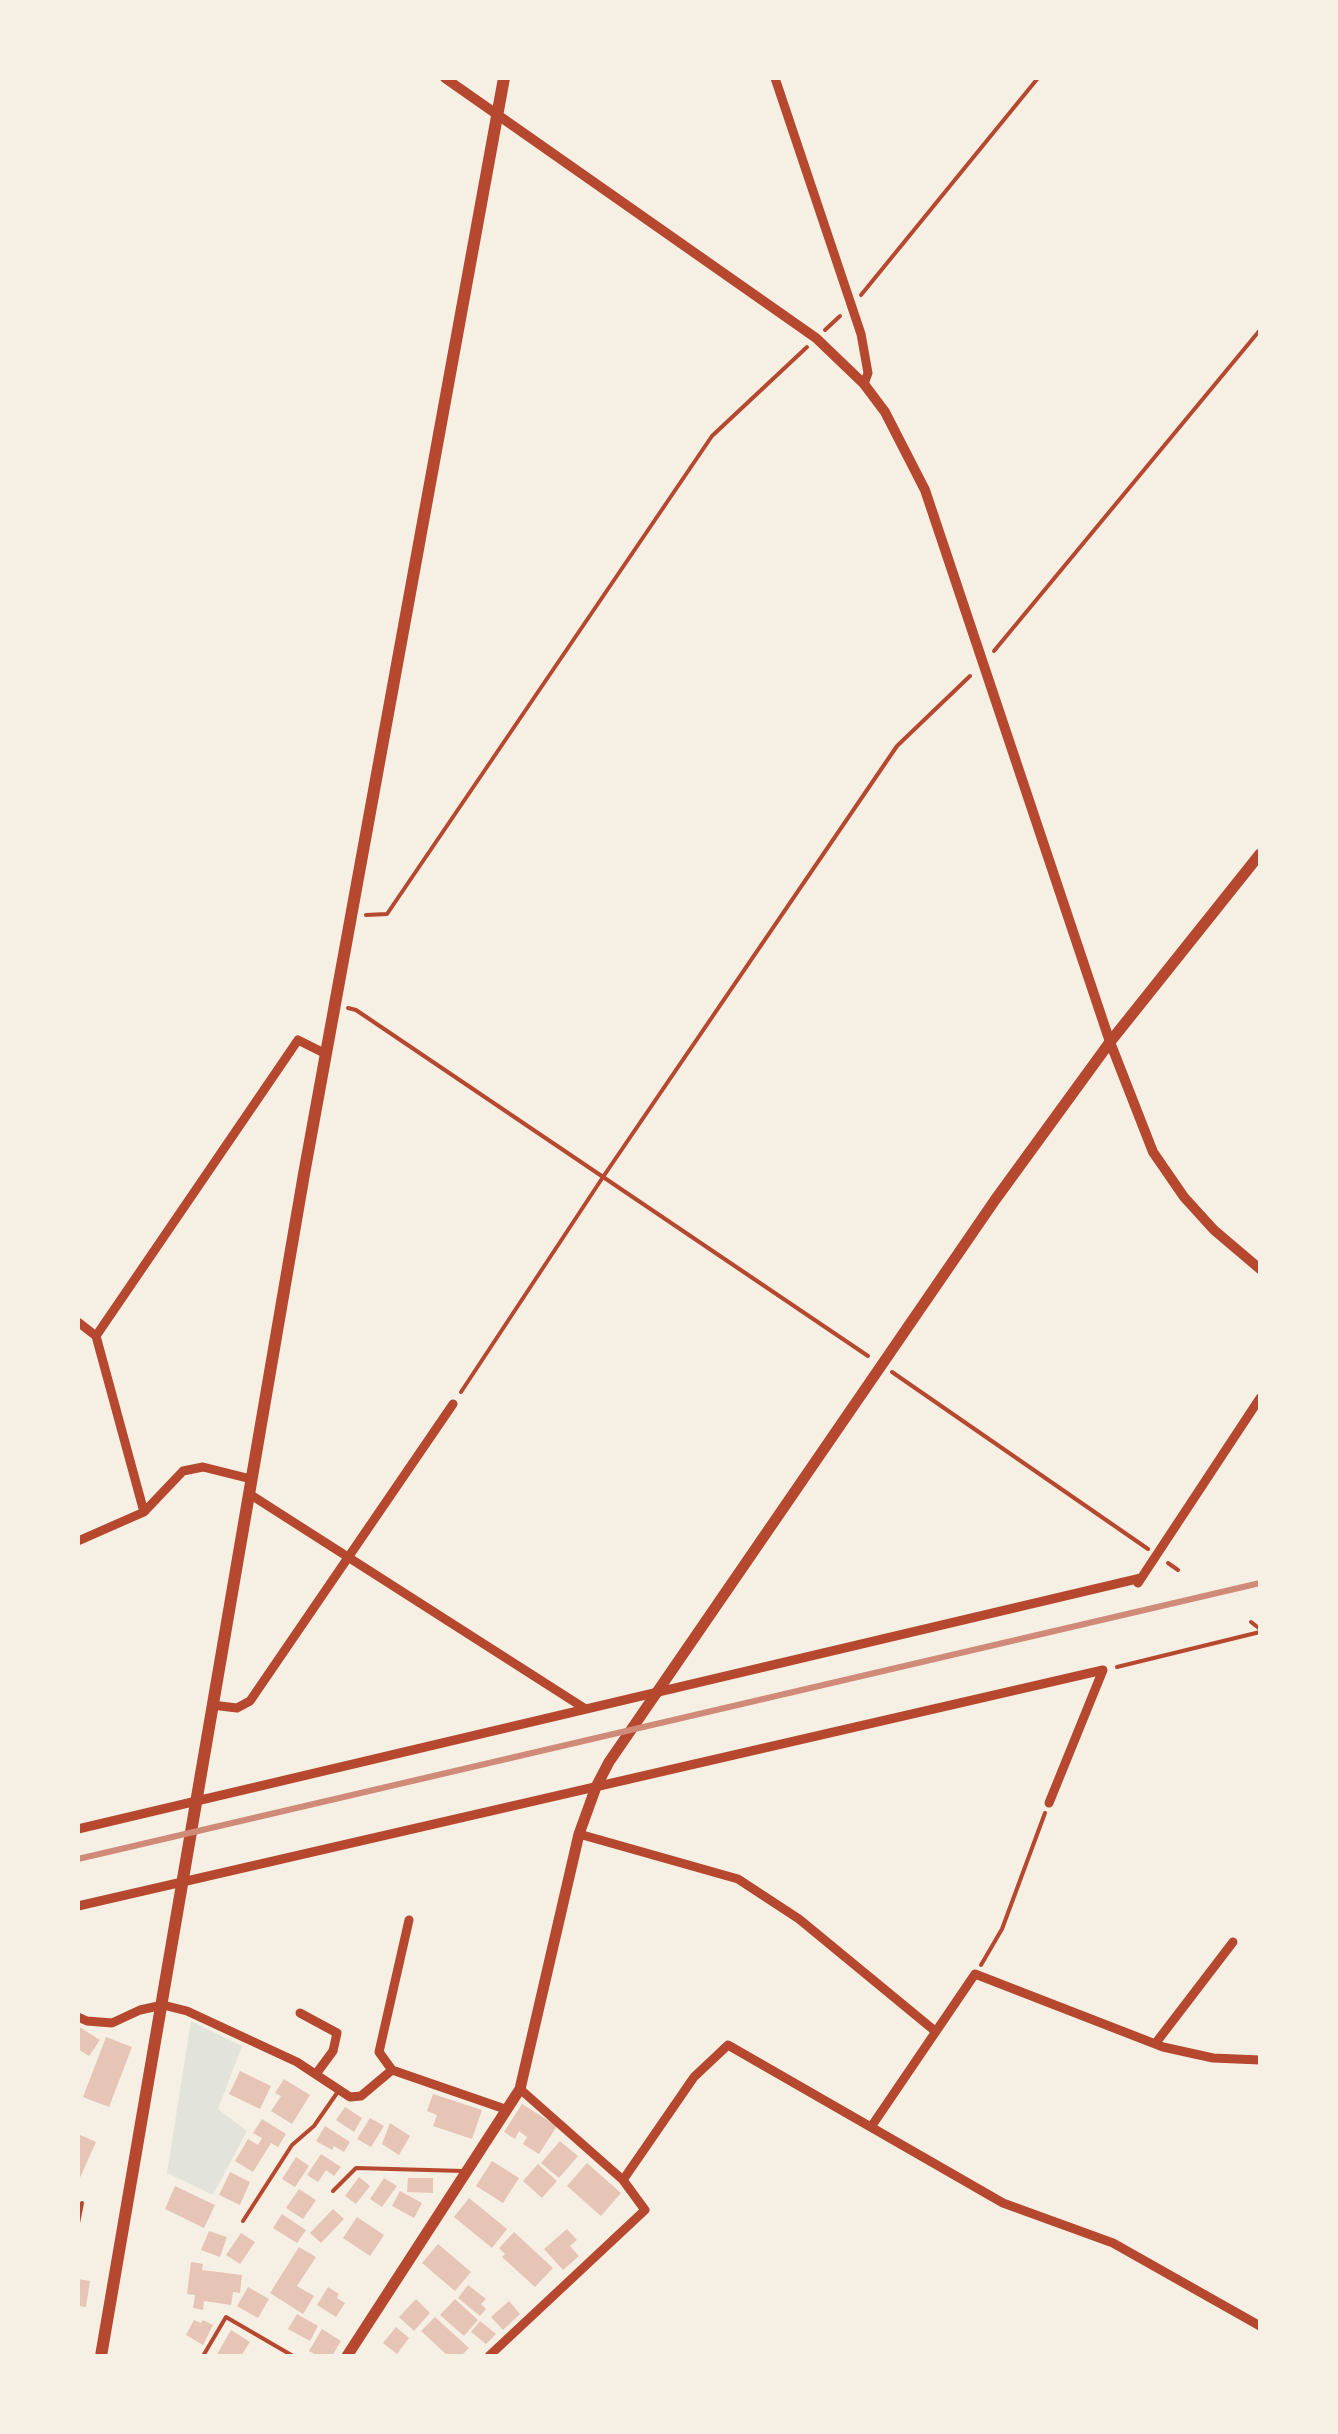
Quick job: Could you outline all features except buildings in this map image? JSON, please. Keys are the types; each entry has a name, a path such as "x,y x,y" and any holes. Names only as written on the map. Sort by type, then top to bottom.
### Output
{"main road":[{"path":"101,2356 350,912 504,78"},
{"path":"347,2356 520,2089 580,1834 596,1786 653,1696 881,1364 1110,1042 1260,854"}],"street":[{"path":"445,78 816,338 864,384 904,443 925,490 1110,1042 1154,1152 1184,1197 1214,1230 1260,1270"},
{"path":"775,78 851,305 868,373 864,384"},
{"path":"96,1336 298,1040 326,1054"},
{"path":"78,1322 96,1336 144,1512"},
{"path":"78,1829 584,1708 653,1696 858,1643 1139,1581 1260,1398"},
{"path":"212,1705 238,1708 250,1702 453,1404"},
{"path":"78,1541 144,1512 182,1471 203,1467 251,1479"},
{"path":"251,1495 584,1708"},
{"path":"78,1906 1103,1670"},
{"path":"1048,1804 1103,1670"},
{"path":"580,1834 738,1878 799,1918 935,2030"},
{"path":"409,1920 379,2052 392,2070 505,2109"},
{"path":"1155,2044 1232,1942"},
{"path":"871,2127 976,1974 1155,2044 1214,2058 1260,2060"},
{"path":"78,2017 87,2022 112,2023 162,2005 186,2011 298,2062 350,2098 360,2096 392,2070"},
{"path":"300,2013 337,2033 333,2050 316,2074"},
{"path":"623,2180 694,2077 728,2045 1002,2202 1113,2243 1260,2326"},
{"path":"489,2356 644,2210 623,2180 520,2089"}],"lane":[{"path":"243,2221 292,2145 314,2126 339,2090"},
{"path":"332,2191 356,2168 466,2171"},
{"path":"78,2223 82,2203"},
{"path":"203,2356 226,2318 293,2356"}],"path":[{"path":"350,912 375,917 387,914 712,436 851,305 1038,78"},
{"path":"453,1404 603,1176 897,746 982,664 1260,330"},
{"path":"334,1005 356,1010 881,1364 1178,1570"},
{"path":"1251,1622 1260,1631"},
{"path":"1103,1670 1260,1631"},
{"path":"976,1974 1002,1929 1048,1804"}],"shaded area":[{"path":"191,2021 242,2046 218,2109 247,2131 213,2195 167,2173"}],"railway":[{"path":"78,1859 1260,1583"}]}
